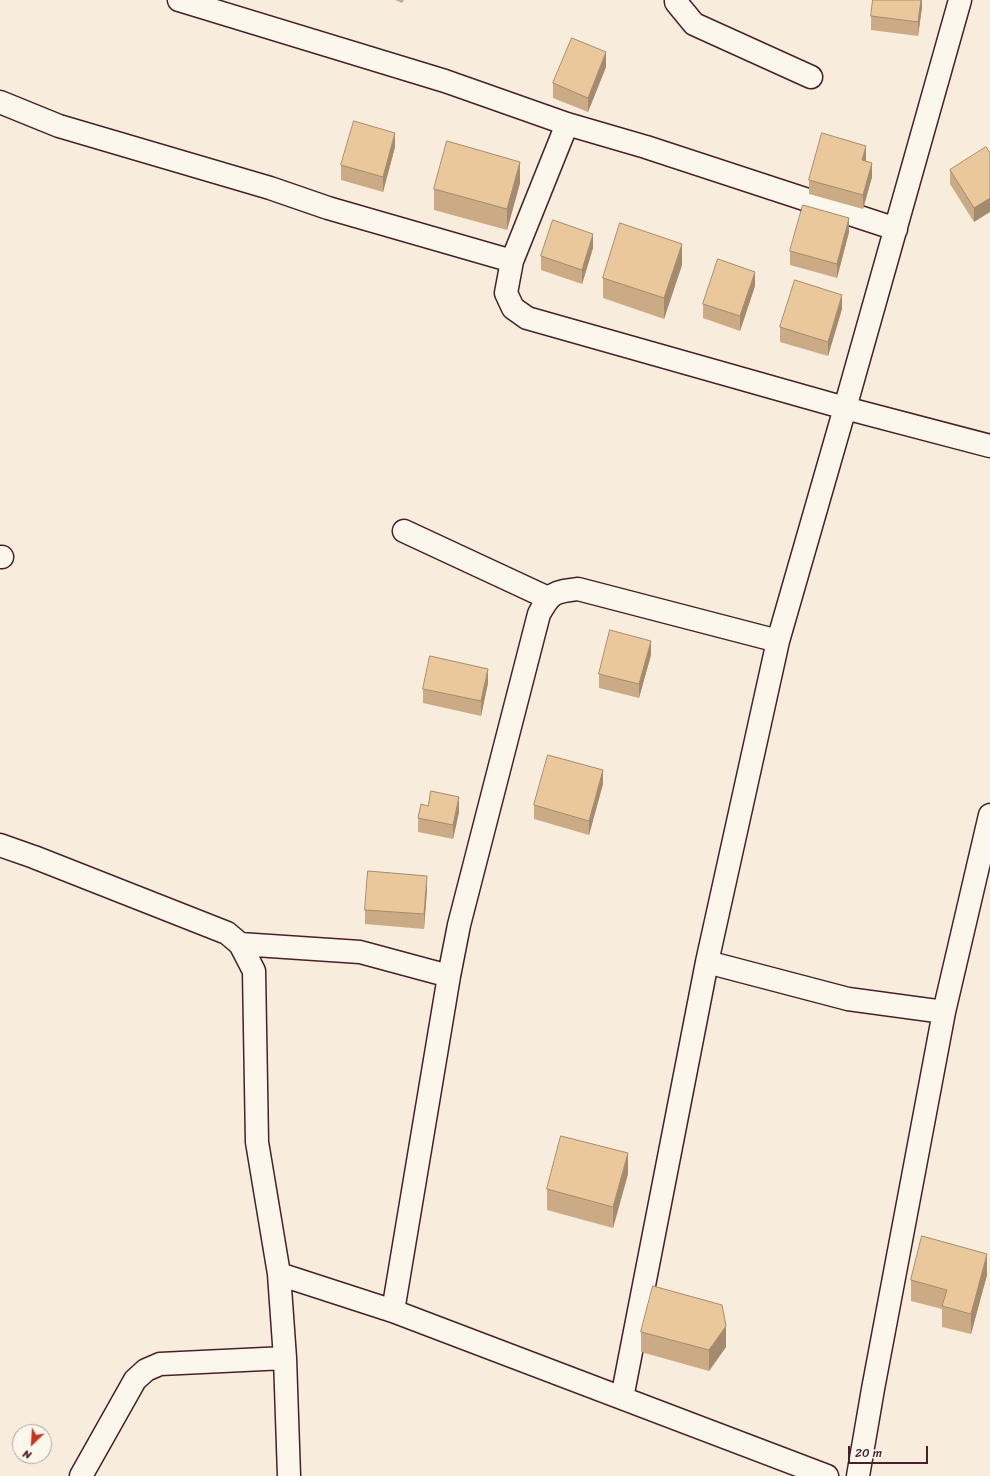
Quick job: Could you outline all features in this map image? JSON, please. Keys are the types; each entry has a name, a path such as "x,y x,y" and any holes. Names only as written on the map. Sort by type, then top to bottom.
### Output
{"street":[{"path":"179,0 224,6 266,27 445,81 567,124 654,150 896,229"},
{"path":"676,0 694,24 811,77"},
{"path":"622,1398 707,962 778,641 960,0"},
{"path":"0,102 59,126 270,188 336,210 512,261"},
{"path":"567,124 512,261 506,293 512,308 527,318 845,408 990,446"},
{"path":"404,531 548,598"},
{"path":"393,1311 449,976 461,917 527,661 540,614 548,598 561,591 578,589 778,641"},
{"path":"858,1476 874,1382 944,1012 990,815"},
{"path":"0,845 227,933 240,944 254,971 257,1142 279,1274 285,1358 289,1476"},
{"path":"240,944 360,952 449,976"},
{"path":"707,962 848,999 944,1012"},
{"path":"279,1274 393,1311 828,1476"},
{"path":"81,1476 135,1380 146,1370 160,1364 285,1358"}],"building":[{"path":"873,0 921,0 918,22 871,16"},
{"path":"572,38 606,52 588,98 553,83"},
{"path":"354,121 395,133 383,177 341,165"},
{"path":"822,133 866,146 862,160 872,163 863,195 809,180"},
{"path":"447,141 520,162 507,209 434,189"},
{"path":"986,147 990,153 990,198 974,208 950,170"},
{"path":"803,205 849,218 837,264 790,251"},
{"path":"553,220 593,234 582,270 541,256"},
{"path":"620,223 682,244 664,298 603,278"},
{"path":"718,259 755,272 740,316 703,304"},
{"path":"795,280 842,295 828,342 780,327"},
{"path":"610,630 651,641 639,684 599,674"},
{"path":"430,656 488,669 481,701 423,689"},
{"path":"548,755 603,770 589,821 534,805"},
{"path":"431,791 459,797 453,825 418,818 421,804 428,806"},
{"path":"368,871 427,876 424,914 365,910"},
{"path":"561,1136 628,1153 613,1207 547,1189"},
{"path":"922,1236 987,1254 971,1314 942,1306 947,1290 911,1280"},
{"path":"653,1286 722,1305 726,1326 709,1350 641,1332"}]}
